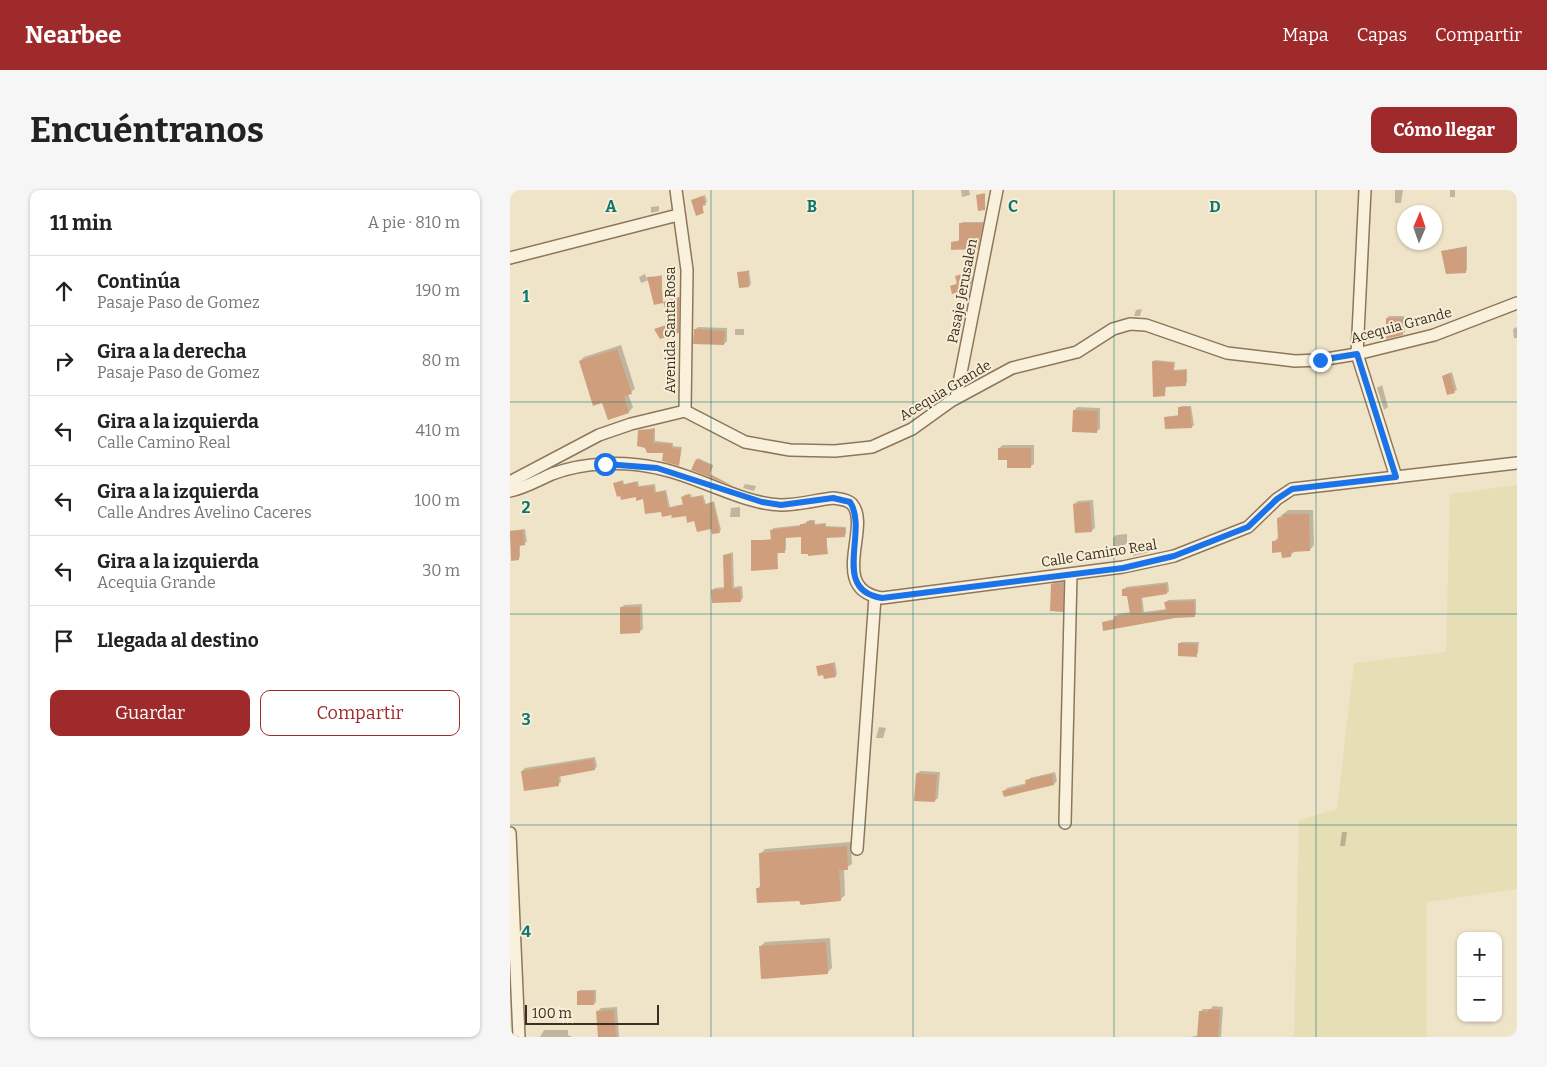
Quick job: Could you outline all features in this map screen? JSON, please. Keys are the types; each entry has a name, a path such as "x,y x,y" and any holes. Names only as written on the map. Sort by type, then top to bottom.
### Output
{"street":[{"name":"Avenida Santa Rosa","path":"676,190 687,270 685,411"},
{"name":"Pasaje Jerusalen","path":"956,398 997,190"},
{"path":"1365,190 1357,354 1396,477"},
{"path":"510,258 678,215"},
{"name":"Acequia Grande","path":"685,411 745,442 790,450 835,451 872,447 912,429 956,398 1012,368 1077,352 1113,329 1130,324 1146,324 1228,354 1295,361 1320,360 1357,354 1434,335 1517,303"},
{"path":"510,482 599,435 630,424 685,411"},
{"name":"Calle Camino Real","path":"875,597 882,598 1123,568 1174,556 1248,527 1277,499 1292,489 1517,463"},
{"path":"510,491 520,489 552,474 572,468 605,464 657,468 781,505 833,498 850,502 855,509 856,526 853,566 855,577 860,587 867,594 875,597 857,849"},
{"path":"1065,823 1071,574"},
{"path":"510,833 511,899 519,1037"}],"shaded area":[{"path":"1517,485 1517,889 1427,902 1427,1037 1294,1037 1299,820 1337,809 1354,663 1446,652 1450,494"}],"building":[{"path":"985,193 985,210 978,211 976,195"},
{"path":"703,196 706,205 702,206 704,213 696,216 691,200"},
{"path":"959,223 983,223 978,249 951,250 951,242 959,241"},
{"path":"1466,247 1466,273 1446,274 1441,251"},
{"path":"748,271 749,287 739,288 737,272"},
{"path":"968,273 971,281 970,289 952,294 950,286 957,284 955,276"},
{"path":"661,276 663,303 654,305 647,277"},
{"path":"679,297 679,333 660,339 654,329 666,325 665,323 670,320 663,302"},
{"path":"1386,318 1403,318 1403,335 1386,339"},
{"path":"694,329 725,331 724,345 693,344"},
{"path":"617,349 632,394 624,396 629,413 608,420 602,403 593,406 579,361"},
{"path":"1152,361 1174,363 1173,371 1186,370 1186,386 1165,387 1165,396 1153,397"},
{"path":"1450,373 1455,393 1447,395 1442,376"},
{"path":"1178,407 1190,407 1192,428 1165,429 1164,417 1178,416"},
{"path":"1073,410 1098,411 1097,433 1072,432"},
{"path":"654,429 653,443 672,444 672,448 681,449 679,466 662,461 663,453 647,453 645,448 637,446 638,430"},
{"path":"998,448 1031,448 1031,468 1007,468 1007,460 998,460"},
{"path":"696,459 713,466 710,474 733,486 691,470"},
{"path":"622,481 623,485 636,482 637,487 654,486 654,493 665,491 668,508 683,505 681,497 689,494 690,498 702,496 704,505 713,502 720,533 712,534 711,529 697,532 694,521 687,523 686,516 671,518 672,515 662,517 661,512 645,514 643,499 636,501 636,497 621,500 620,496 617,497 613,483"},
{"path":"1090,502 1092,532 1075,533 1073,504"},
{"path":"1283,514 1309,514 1310,551 1291,552 1291,557 1282,558 1281,552 1272,553 1272,541 1278,541 1277,518 1283,518"},
{"path":"807,521 814,521 814,525 825,524 825,527 845,528 845,537 826,538 828,554 808,556 808,554 801,554 801,537 785,538 785,553 777,553 778,569 751,571 751,540 771,540 770,530 800,526 800,524 807,524"},
{"path":"523,530 525,545 519,546 519,560 511,561 510,531"},
{"path":"731,554 732,589 740,589 741,602 712,603 711,590 724,589 723,555"},
{"path":"1063,583 1063,612 1050,611 1051,584"},
{"path":"1166,584 1167,594 1141,598 1142,614 1166,610 1164,602 1194,601 1195,617 1175,618 1103,631 1102,622 1114,620 1114,616 1130,614 1127,596 1122,596 1122,589"},
{"path":"620,607 640,607 640,633 620,634"},
{"path":"1178,643 1197,644 1197,657 1178,656"},
{"path":"833,663 836,677 824,679 823,675 818,676 816,666"},
{"path":"593,759 595,770 558,777 559,786 524,791 521,771"},
{"path":"916,773 937,775 935,802 914,801"},
{"path":"1052,774 1054,785 1004,797 1002,791 1026,785 1025,780"},
{"path":"847,846 848,870 839,870 841,901 801,905 799,901 757,903 756,888 760,888 759,853"},
{"path":"826,942 828,974 761,979 759,946"},
{"path":"577,991 594,991 594,1005 577,1005"},
{"path":"1208,1009 1220,1010 1218,1037 1197,1037 1199,1011 1208,1012"},
{"path":"614,1010 616,1037 598,1037 596,1011"}],"route":[{"path":"605,464 657,468 684,475 762,502 781,505 833,498 850,502 855,509 856,526 853,566 855,577 860,587 867,594 875,597 882,598 1123,568 1174,556 1248,527 1277,499 1292,489 1396,477 1357,354 1320,360"}]}
